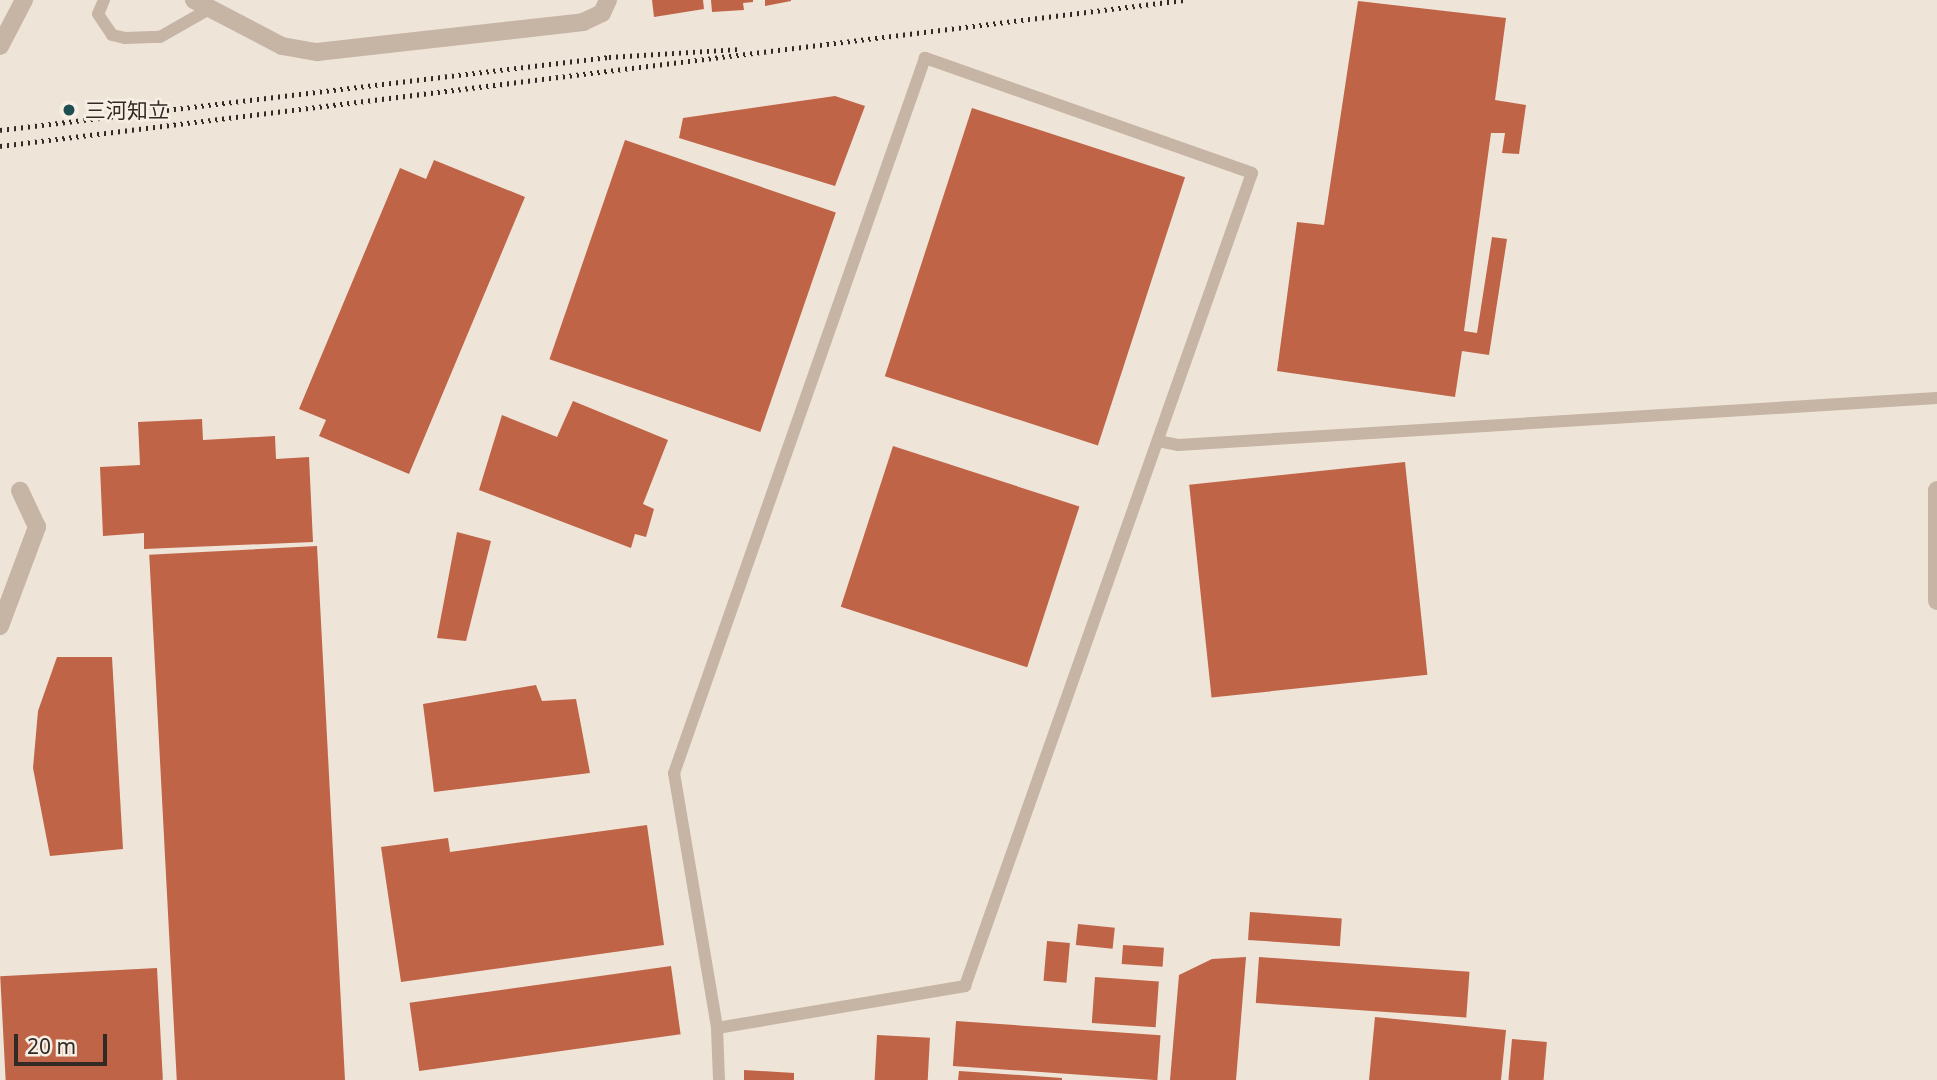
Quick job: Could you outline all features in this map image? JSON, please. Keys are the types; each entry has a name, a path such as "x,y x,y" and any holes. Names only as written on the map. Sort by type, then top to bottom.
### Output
{"street":[{"path":"0,47 24,0"},
{"path":"202,4 282,46 317,52 583,22 602,13 608,0"},
{"path":"1937,490 1937,601"},
{"path":"0,626 37,527 20,491"}],"lane":[{"path":"104,0 98,14 112,36 125,38 160,37 202,4"},
{"path":"717,1028 965,986 1252,173 925,58 674,773 717,1028 719,1080"},
{"path":"1158,441 1178,445 1937,398"}],"building":[{"path":"652,0 703,0 704,9 654,17"},
{"path":"711,0 753,2 743,3 744,10 712,12"},
{"path":"765,0 791,0 791,1 765,6"},
{"path":"1358,1 1506,18 1495,100 1526,105 1519,154 1502,153 1505,133 1491,133 1464,331 1477,333 1492,237 1507,239 1489,355 1462,351 1455,397 1277,371 1297,222 1324,225"},
{"path":"835,96 865,106 835,186 679,138 683,118"},
{"path":"972,108 1185,177 1098,445 885,376"},
{"path":"625,140 836,213 760,432 549,359"},
{"path":"434,160 525,197 409,474 319,436 326,420 299,409 400,168 426,179"},
{"path":"573,401 668,440 643,504 654,509 646,537 635,534 631,548 479,490 502,415 557,437"},
{"path":"202,419 203,440 275,436 276,459 309,457 313,542 144,549 144,533 103,536 100,467 140,465 138,422"},
{"path":"893,446 1079,507 1027,667 841,607"},
{"path":"1405,462 1427,675 1212,698 1189,485"},
{"path":"457,532 491,541 466,641 437,638"},
{"path":"317,546 345,1080 177,1080 149,555"},
{"path":"57,657 112,657 123,849 50,856 33,768 38,711"},
{"path":"536,685 542,701 576,699 590,773 434,792 423,704"},
{"path":"647,825 664,945 401,982 381,847 448,838 450,852"},
{"path":"1250,912 1342,918 1340,946 1248,940"},
{"path":"1078,924 1115,928 1113,949 1076,945"},
{"path":"1047,941 1070,943 1066,983 1044,981"},
{"path":"1123,945 1164,948 1163,967 1122,964"},
{"path":"1246,957 1236,1080 1170,1080 1179,975 1212,959"},
{"path":"1259,957 1469,972 1466,1018 1256,1003"},
{"path":"671,966 681,1034 419,1071 410,1003"},
{"path":"157,968 163,1080 6,1080 0,976"},
{"path":"1095,977 1159,981 1156,1027 1092,1023"},
{"path":"1375,1017 1506,1030 1501,1080 1369,1080"},
{"path":"956,1021 1161,1035 1157,1080 953,1066"},
{"path":"877,1035 930,1038 928,1080 875,1080"},
{"path":"1512,1039 1547,1042 1544,1080 1508,1080"},
{"path":"744,1070 794,1073 794,1080 744,1080"},
{"path":"959,1071 1062,1078 1062,1080 958,1080"}],"railway":[{"path":"0,146 1184,0"},
{"path":"0,130 609,57 738,49"}],"place":[{"name":"三河知立","path":"69,110"}]}
